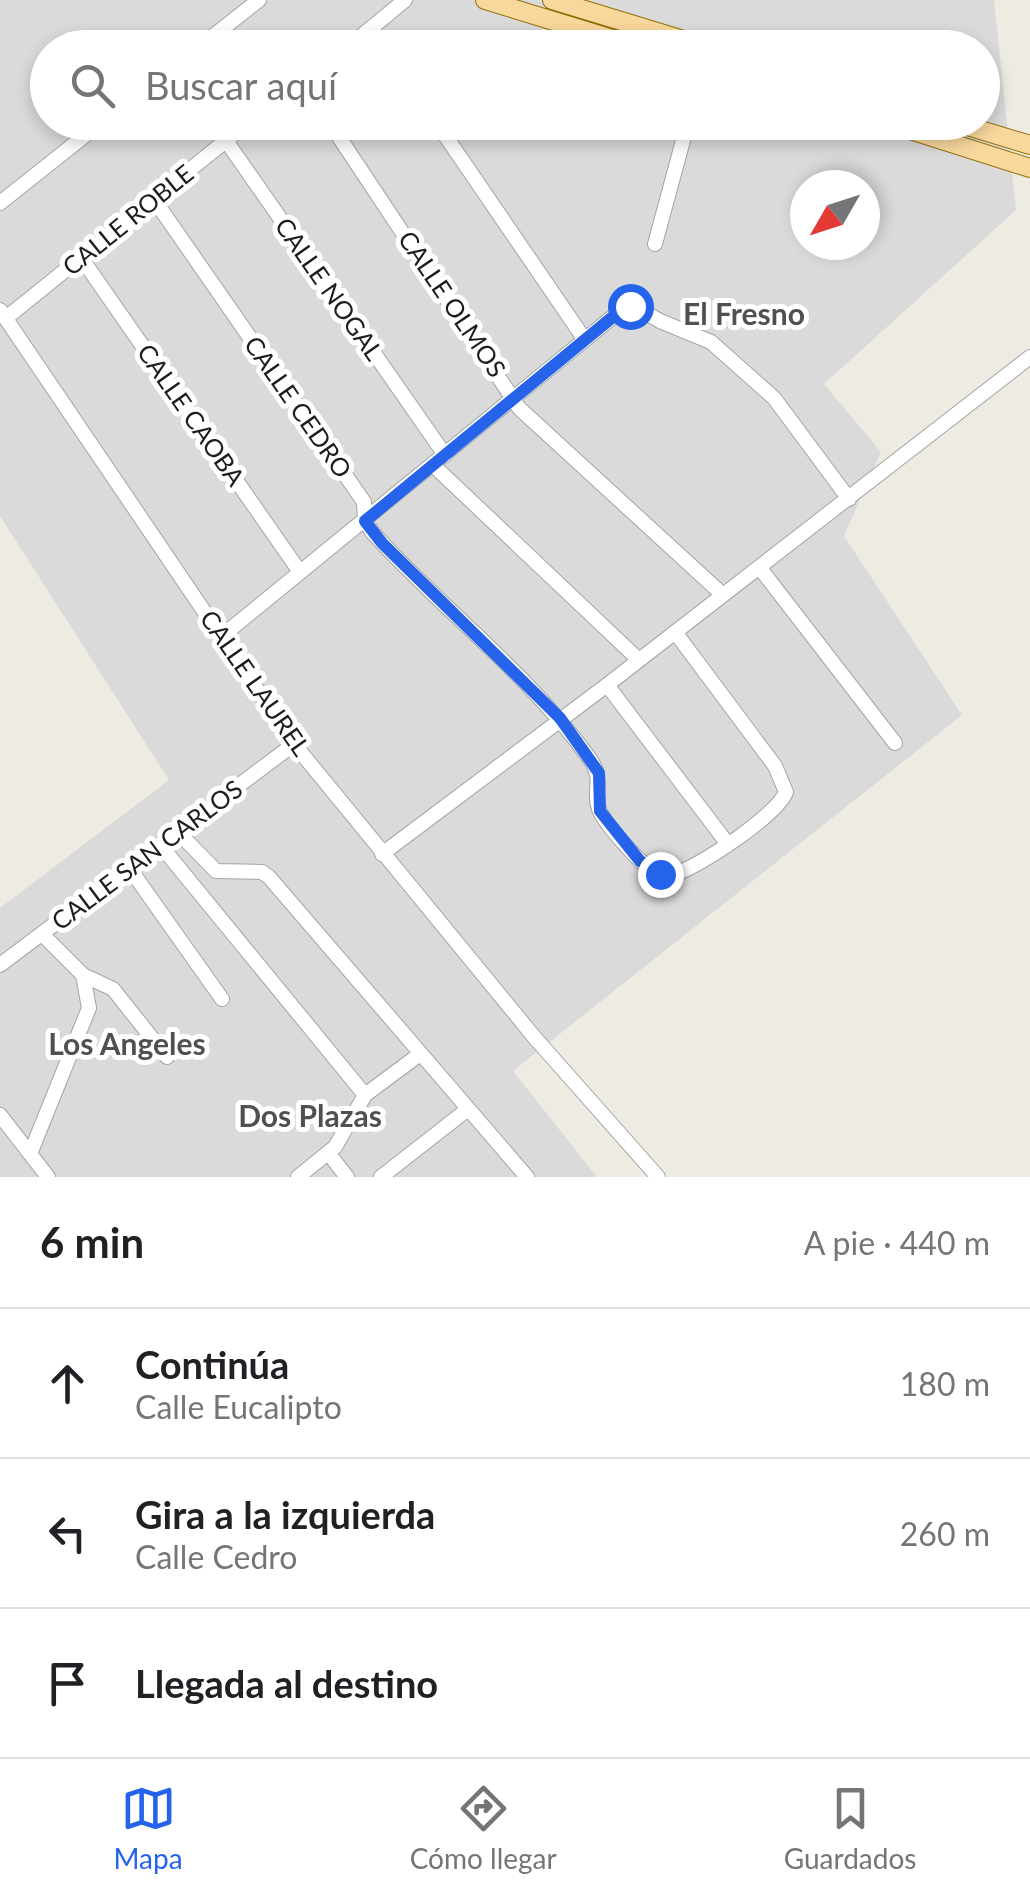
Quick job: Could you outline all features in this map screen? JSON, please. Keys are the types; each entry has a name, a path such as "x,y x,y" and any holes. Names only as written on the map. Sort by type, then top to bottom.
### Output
{"main road":[{"path":"485,0 582,30"},
{"path":"553,0 648,30"},
{"path":"1000,136 1030,145"},
{"path":"954,140 1030,168"}],"street":[{"path":"221,30 260,0"},
{"path":"370,30 405,0"},
{"path":"546,19 553,0"},
{"path":"0,203 79,140"},
{"name":"CALLE OLMOS","path":"341,140 519,408 722,594"},
{"path":"448,140 585,340"},
{"path":"656,244 683,140"},
{"name":"CALLE ROBLE","path":"3,314 82,258 226,141"},
{"name":"CALLE NOGAL","path":"226,141 439,460 639,660"},
{"name":"CALLE CEDRO","path":"153,198 366,505 365,521 382,543 560,718 599,773 600,811 640,861 667,875 690,867 727,843"},
{"name":"CALLE CAOBA","path":"82,258 300,572"},
{"path":"222,636 630,306 711,342 774,398 849,498"},
{"name":"CALLE LAUREL","path":"3,314 294,744 535,1038 658,1177"},
{"path":"382,854 1030,357"},
{"path":"758,568 894,743"},
{"path":"607,685 727,843 782,802 785,784 676,632"},
{"name":"CALLE SAN CARLOS","path":"0,965 294,744"},
{"path":"178,832 216,871 262,872 269,877 522,1171 501,1177"},
{"path":"161,846 364,1095"},
{"path":"130,869 222,999"},
{"path":"197,889 216,871"},
{"path":"42,934 82,975 113,990 168,1056"},
{"path":"30,1154 89,1008 82,975"},
{"path":"298,1177 329,1154 364,1095 420,1054"},
{"path":"381,1177 468,1110"},
{"path":"0,1115 48,1177"},
{"path":"329,1154 348,1177"}],"shaded area":[{"path":"0,0 994,0 997,30 30,30 30,140 1000,140 1000,57 1016,210 824,384 881,452 844,536 962,715 513,1071 597,1177 0,1177 0,908 169,780 0,516"}],"district":[{"name":"El Fresno","path":"744,315"},
{"name":"Los Angeles","path":"127,1045"},
{"name":"Dos Plazas","path":"310,1117"}],"route":[{"path":"630,306 365,521 382,543 560,718 599,773 600,811 640,861 660,874"}]}
